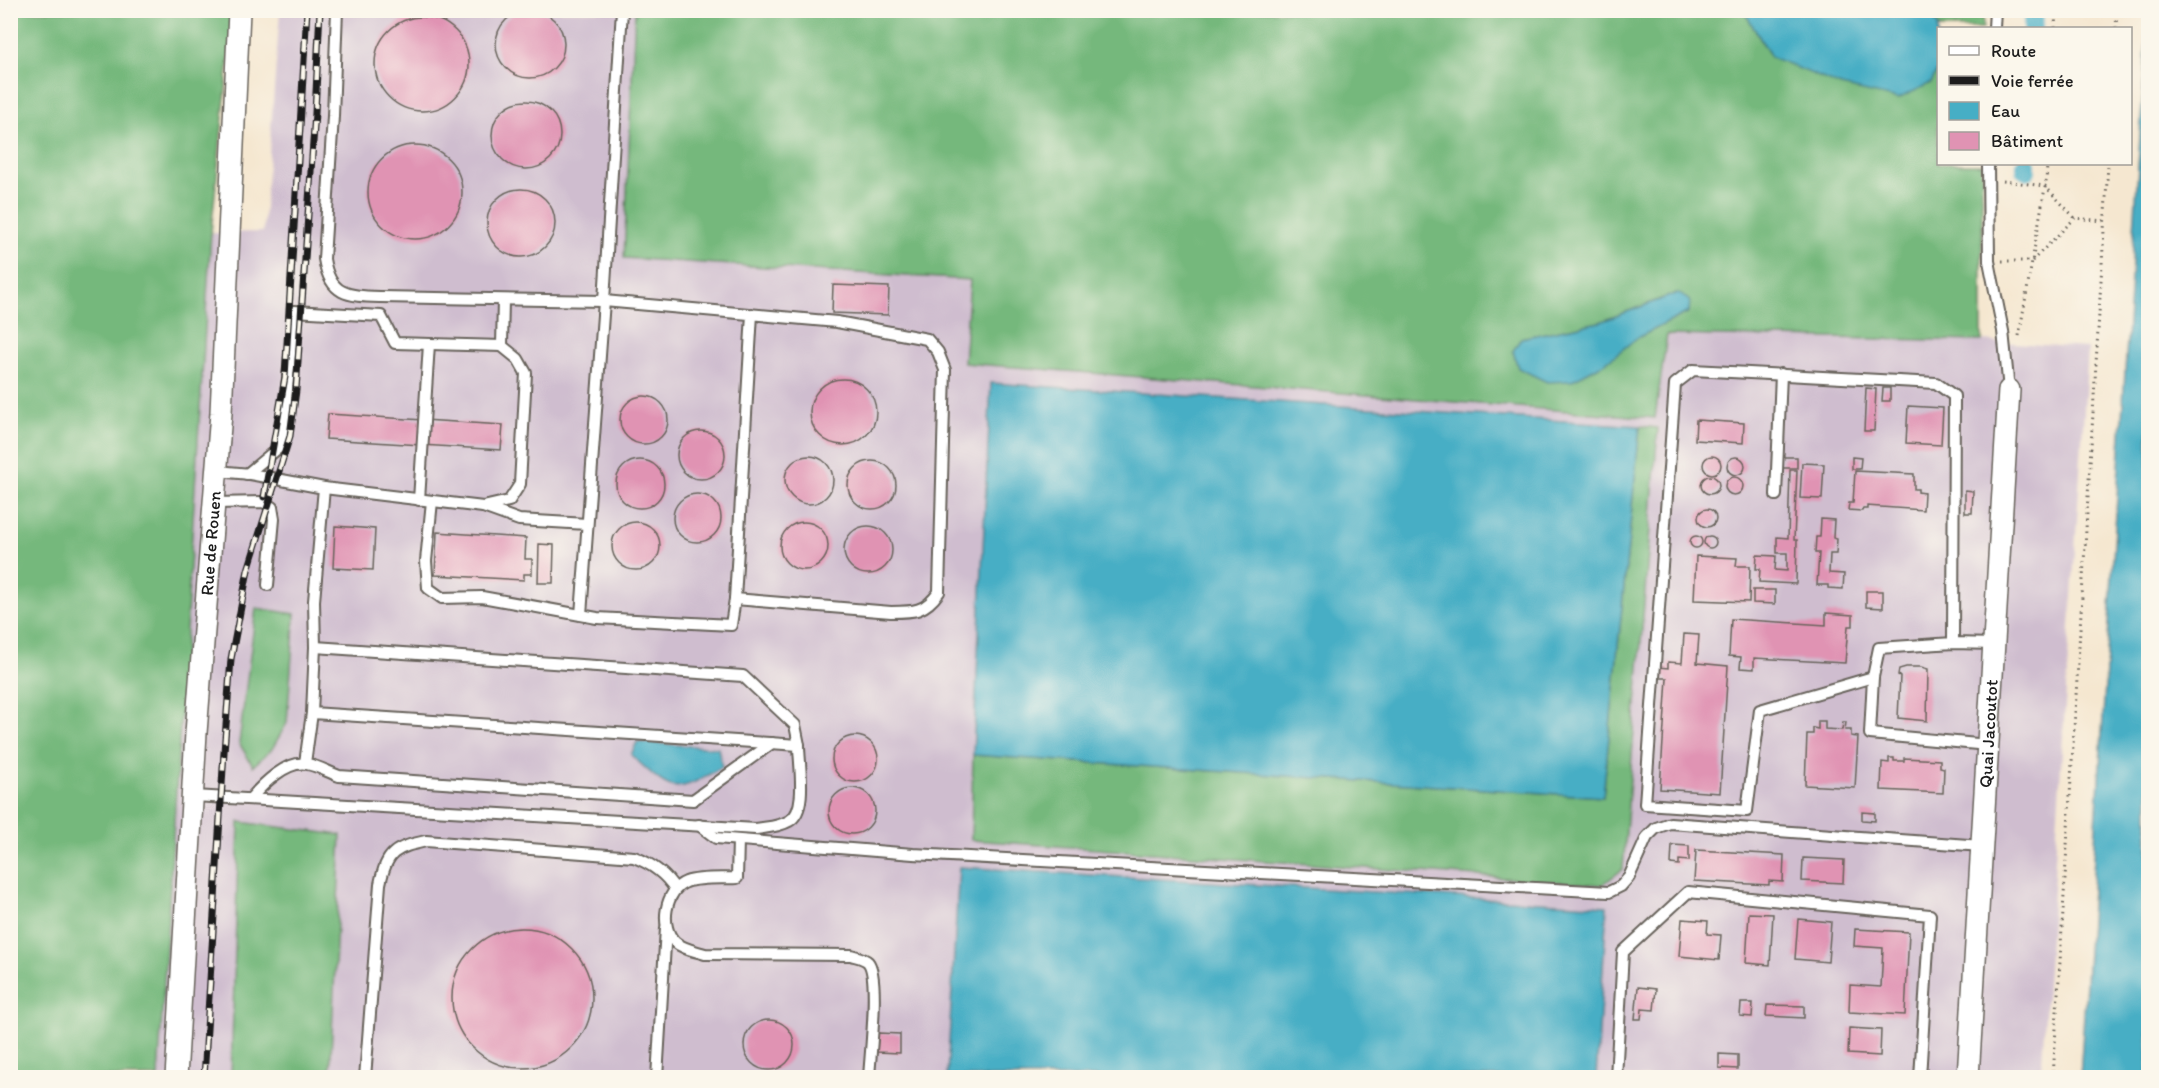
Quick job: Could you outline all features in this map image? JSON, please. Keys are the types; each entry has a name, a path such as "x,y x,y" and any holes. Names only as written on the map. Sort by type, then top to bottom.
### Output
{"street":[{"name":"Rue de Rouen","path":"176,1077 198,705 217,471 239,11"},
{"name":"Quai Jacoutot","path":"1968,1077 2010,390"}],"lane":[{"path":"337,10 324,259 326,276 335,288 352,296 604,301 837,322 927,339 938,352 945,370 939,592 931,604 915,612 891,612 735,599"},
{"path":"581,615 622,10"},
{"path":"1994,27 1995,10"},
{"path":"1988,165 1989,261 2003,331 2010,390"},
{"path":"381,297 381,316 396,343 502,346 518,359 526,373 520,484 509,501 483,507"},
{"path":"502,346 503,300"},
{"path":"247,474 282,445 294,311 381,316"},
{"path":"432,501 426,561 428,588 442,598 482,597 597,618 731,625 735,599 752,314"},
{"path":"419,500 429,344"},
{"path":"1873,677 1760,710 1748,811 1645,804 1675,384 1693,370 1936,382 1954,396 1953,643"},
{"path":"1776,495 1781,374"},
{"path":"217,471 324,488 483,507 519,520 587,524"},
{"path":"305,763 312,713 315,647 314,601 324,488"},
{"path":"215,503 263,502 272,507 274,519 268,585"},
{"path":"1988,745 1870,734 1873,677 1878,648 1953,643 1995,644"},
{"path":"194,796 756,829 790,821 798,813 801,799 799,745 795,725 743,676 315,647"},
{"path":"312,713 799,745"},
{"path":"251,798 260,787 285,769 305,763 339,776 693,800 772,743"},
{"path":"699,825 716,838 913,855 1609,892 1629,877 1647,837 1656,828 1670,823 1982,846"},
{"path":"657,1077 669,898 684,883 737,878 738,840"},
{"path":"365,1077 380,884 384,865 393,852 426,841 634,857 657,868 668,878 675,890"},
{"path":"1616,1077 1623,952 1688,892 1930,915 1920,1077"},
{"path":"666,927 674,942 689,950 705,954 851,955 863,958 869,963 874,982 869,1077"}],"path":[{"path":"2055,27 2056,10"},
{"path":"2116,27 2117,10"},
{"path":"2018,343 2047,165"},
{"path":"2053,1077 2108,165"},
{"path":"1988,179 2045,186 2075,218 2104,221"},
{"path":"1989,261 2032,261 2075,218"}],"shaded area":[{"path":"280,11 635,11 624,257 970,280 964,362 1655,418 1667,335 1982,341 2088,348 2041,1077 330,1077 341,835 239,822 231,1077 158,1078 211,233 263,232","holes":["1640,426 1658,428 1623,869 1602,884 971,840"]}],"green space":[{"path":"10,11 234,11 211,233 158,1077 11,1077"},
{"path":"635,11 1744,11 1771,57 1931,83 1937,71 1937,165 1982,165 1982,341 1667,335 1655,418 964,363 970,280 624,258","holes":["1677,293 1689,312 1637,338 1521,338 1600,322"]},
{"path":"1928,11 1983,11 1983,27 1939,27"},
{"path":"1640,426 1658,428 1623,869 1602,885 971,840 973,755 1603,797"},
{"path":"256,608 295,614 287,723 272,749 253,766 239,743"},
{"path":"239,822 341,835 330,1077 231,1077"}],"water":[{"path":"1744,11 1928,11 1939,27 1937,27 1937,71 1931,83 1898,99 1841,86 1771,57"},
{"path":"2148,11 2148,1077 2080,1077"},
{"path":"1678,293 1690,301 1689,312 1637,338 1605,363 1571,381 1547,382 1518,368 1513,351 1521,338 1600,322"},
{"path":"991,383 1640,426 1603,797 973,755"},
{"path":"637,742 718,748 722,767 692,783 673,786 656,777 631,755"},
{"path":"959,867 1607,906 1596,1077 947,1077"}],"building":[{"path":"530,10 543,13 554,20 561,31 564,44 561,57 554,68 543,75 530,78 517,75 506,68 499,57 496,44 499,31 506,20 517,13"},
{"path":"422,17 440,21 455,31 465,46 469,64 465,82 455,97 440,107 422,111 404,107 389,97 379,82 375,64 379,46 389,31 404,21"},
{"path":"526,101 539,104 550,111 557,122 560,135 557,148 550,159 539,166 526,169 513,166 502,159 495,148 492,135 495,122 502,111 513,104"},
{"path":"415,145 433,149 448,159 458,174 462,192 458,210 448,225 433,235 415,239 397,235 382,225 372,210 368,192 372,174 382,159 397,149"},
{"path":"521,189 534,192 545,199 552,210 555,223 552,236 545,247 534,254 521,257 508,254 497,247 490,236 487,223 490,210 497,199 508,192"},
{"path":"833,285 889,287 888,315 832,313"},
{"path":"843,379 856,381 871,394 876,412 874,425 861,440 843,445 830,443 815,430 810,412 812,399 825,384"},
{"path":"1866,388 1876,389 1874,431 1864,431"},
{"path":"1883,388 1890,388 1890,401 1882,401"},
{"path":"639,396 649,396 664,406 668,420 667,429 658,440 649,444 639,444 624,434 620,425 620,415 630,400"},
{"path":"1908,406 1943,408 1941,445 1906,443"},
{"path":"328,414 503,425 501,450 326,439"},
{"path":"1696,420 1744,423 1743,443 1695,440"},
{"path":"696,431 706,431 721,441 725,455 724,464 715,475 706,479 696,479 681,469 677,460 677,450 687,435"},
{"path":"804,456 814,456 829,466 833,480 832,489 823,500 814,504 804,504 789,494 785,485 785,475 795,460"},
{"path":"1712,456 1718,459 1721,465 1718,471 1712,474 1706,471 1703,465 1706,459"},
{"path":"1736,457 1742,460 1745,466 1742,472 1736,475 1730,472 1727,466 1730,460"},
{"path":"1783,457 1797,457 1797,468 1782,468"},
{"path":"1852,457 1861,458 1860,469 1852,469"},
{"path":"635,460 645,460 660,470 664,484 663,493 654,504 645,508 635,508 620,498 616,489 616,479 626,464"},
{"path":"867,461 877,461 892,471 896,485 895,494 886,505 877,509 867,509 852,499 848,490 848,480 858,465"},
{"path":"1802,463 1824,464 1822,499 1800,498"},
{"path":"1790,470 1797,470 1794,540 1797,540 1796,584 1759,582 1760,569 1756,569 1757,555 1776,556 1775,570 1787,571 1787,553 1777,553 1777,537 1788,538"},
{"path":"1855,471 1914,474 1914,489 1924,493 1923,510 1867,506 1867,509 1862,511 1848,510 1849,503 1853,503"},
{"path":"1710,476 1716,479 1719,485 1716,491 1710,494 1704,491 1701,485 1704,479"},
{"path":"1734,477 1740,480 1743,486 1740,492 1734,495 1728,492 1725,486 1728,480"},
{"path":"1965,490 1973,491 1972,513 1965,513"},
{"path":"692,494 702,494 717,504 721,518 720,527 711,538 702,542 692,542 677,532 673,523 673,513 683,498"},
{"path":"1707,509 1713,512 1716,518 1713,524 1707,527 1701,524 1698,518 1701,512"},
{"path":"1821,519 1834,520 1833,538 1837,539 1836,554 1830,554 1829,573 1844,574 1843,589 1817,585 1819,553 1815,553 1816,537 1820,537"},
{"path":"631,522 641,522 656,532 660,546 659,555 650,566 641,570 631,570 616,560 612,551 612,541 622,526"},
{"path":"799,522 809,522 824,532 828,546 827,555 818,566 809,570 799,570 784,560 780,551 780,541 790,526"},
{"path":"335,526 375,529 373,570 333,568"},
{"path":"863,526 873,526 888,536 892,550 891,559 882,570 873,574 863,574 848,564 844,555 844,545 854,530"},
{"path":"437,532 526,538 525,559 532,559 532,574 524,574 524,580 435,575"},
{"path":"1698,536 1702,542 1698,548 1694,548 1690,540"},
{"path":"1712,536 1716,542 1712,548 1708,548 1704,540"},
{"path":"539,544 554,545 553,583 538,583"},
{"path":"1696,556 1737,558 1736,566 1750,566 1749,602 1694,600"},
{"path":"1753,590 1775,590 1775,604 1753,603"},
{"path":"1866,591 1883,591 1883,608 1866,607"},
{"path":"1826,613 1853,615 1853,626 1848,626 1845,663 1754,658 1754,669 1740,668 1741,657 1729,656 1731,619 1826,625"},
{"path":"1684,634 1699,635 1697,663 1728,666 1720,793 1660,789 1667,678 1657,678 1658,667 1668,668 1668,662 1682,663"},
{"path":"1906,667 1928,669 1927,721 1898,718 1900,676 1898,675 1899,669"},
{"path":"1818,721 1825,721 1825,729 1842,730 1843,722 1846,722 1845,730 1851,730 1851,736 1858,737 1855,788 1805,785 1807,734 1813,734 1813,728 1818,729"},
{"path":"855,736 871,743 878,759 871,775 855,782 839,775 832,759 839,743"},
{"path":"1889,758 1894,758 1894,761 1904,761 1904,758 1940,760 1940,767 1944,768 1943,793 1881,790 1882,762 1889,763"},
{"path":"852,788 868,795 875,811 868,827 852,834 836,827 829,811 836,795"},
{"path":"1862,812 1875,813 1875,821 1862,820"},
{"path":"1672,845 1689,846 1689,861 1679,860 1679,865 1671,864"},
{"path":"1696,850 1784,855 1783,882 1769,881 1769,885 1694,881"},
{"path":"1803,858 1844,860 1843,883 1802,881"},
{"path":"1749,913 1773,914 1770,965 1746,963"},
{"path":"1682,919 1708,921 1707,934 1721,935 1719,960 1679,956"},
{"path":"1798,919 1831,922 1828,962 1795,959"},
{"path":"522,928 549,934 561,940 571,949 580,959 586,971 592,998 586,1025 580,1037 571,1047 561,1056 549,1062 522,1068 495,1062 483,1056 473,1047 464,1037 458,1025 452,998 458,971 464,959 473,949 483,940 495,934"},
{"path":"1855,929 1909,932 1905,1015 1849,1012 1850,985 1881,987 1883,948 1854,946"},
{"path":"1638,987 1656,989 1654,1010 1642,1009 1641,1019 1635,1019"},
{"path":"1741,1003 1753,1003 1752,1017 1740,1016"},
{"path":"1767,1005 1804,1006 1804,1018 1766,1016"},
{"path":"764,1020 774,1020 787,1027 794,1040 794,1050 787,1063 774,1070 764,1070 755,1066 748,1059 744,1050 744,1040 748,1031 755,1024"},
{"path":"1849,1028 1881,1030 1880,1056 1848,1054"},
{"path":"878,1033 900,1034 900,1053 877,1052"},
{"path":"1719,1054 1738,1055 1738,1069 1719,1068"}],"waterway":[{"path":"2033,27 2034,10"},
{"path":"2026,165 2026,170"}],"railway":[{"path":"264,497 285,377 307,10"},
{"path":"204,1078 231,659 248,570 290,436 296,390 320,10"}]}
